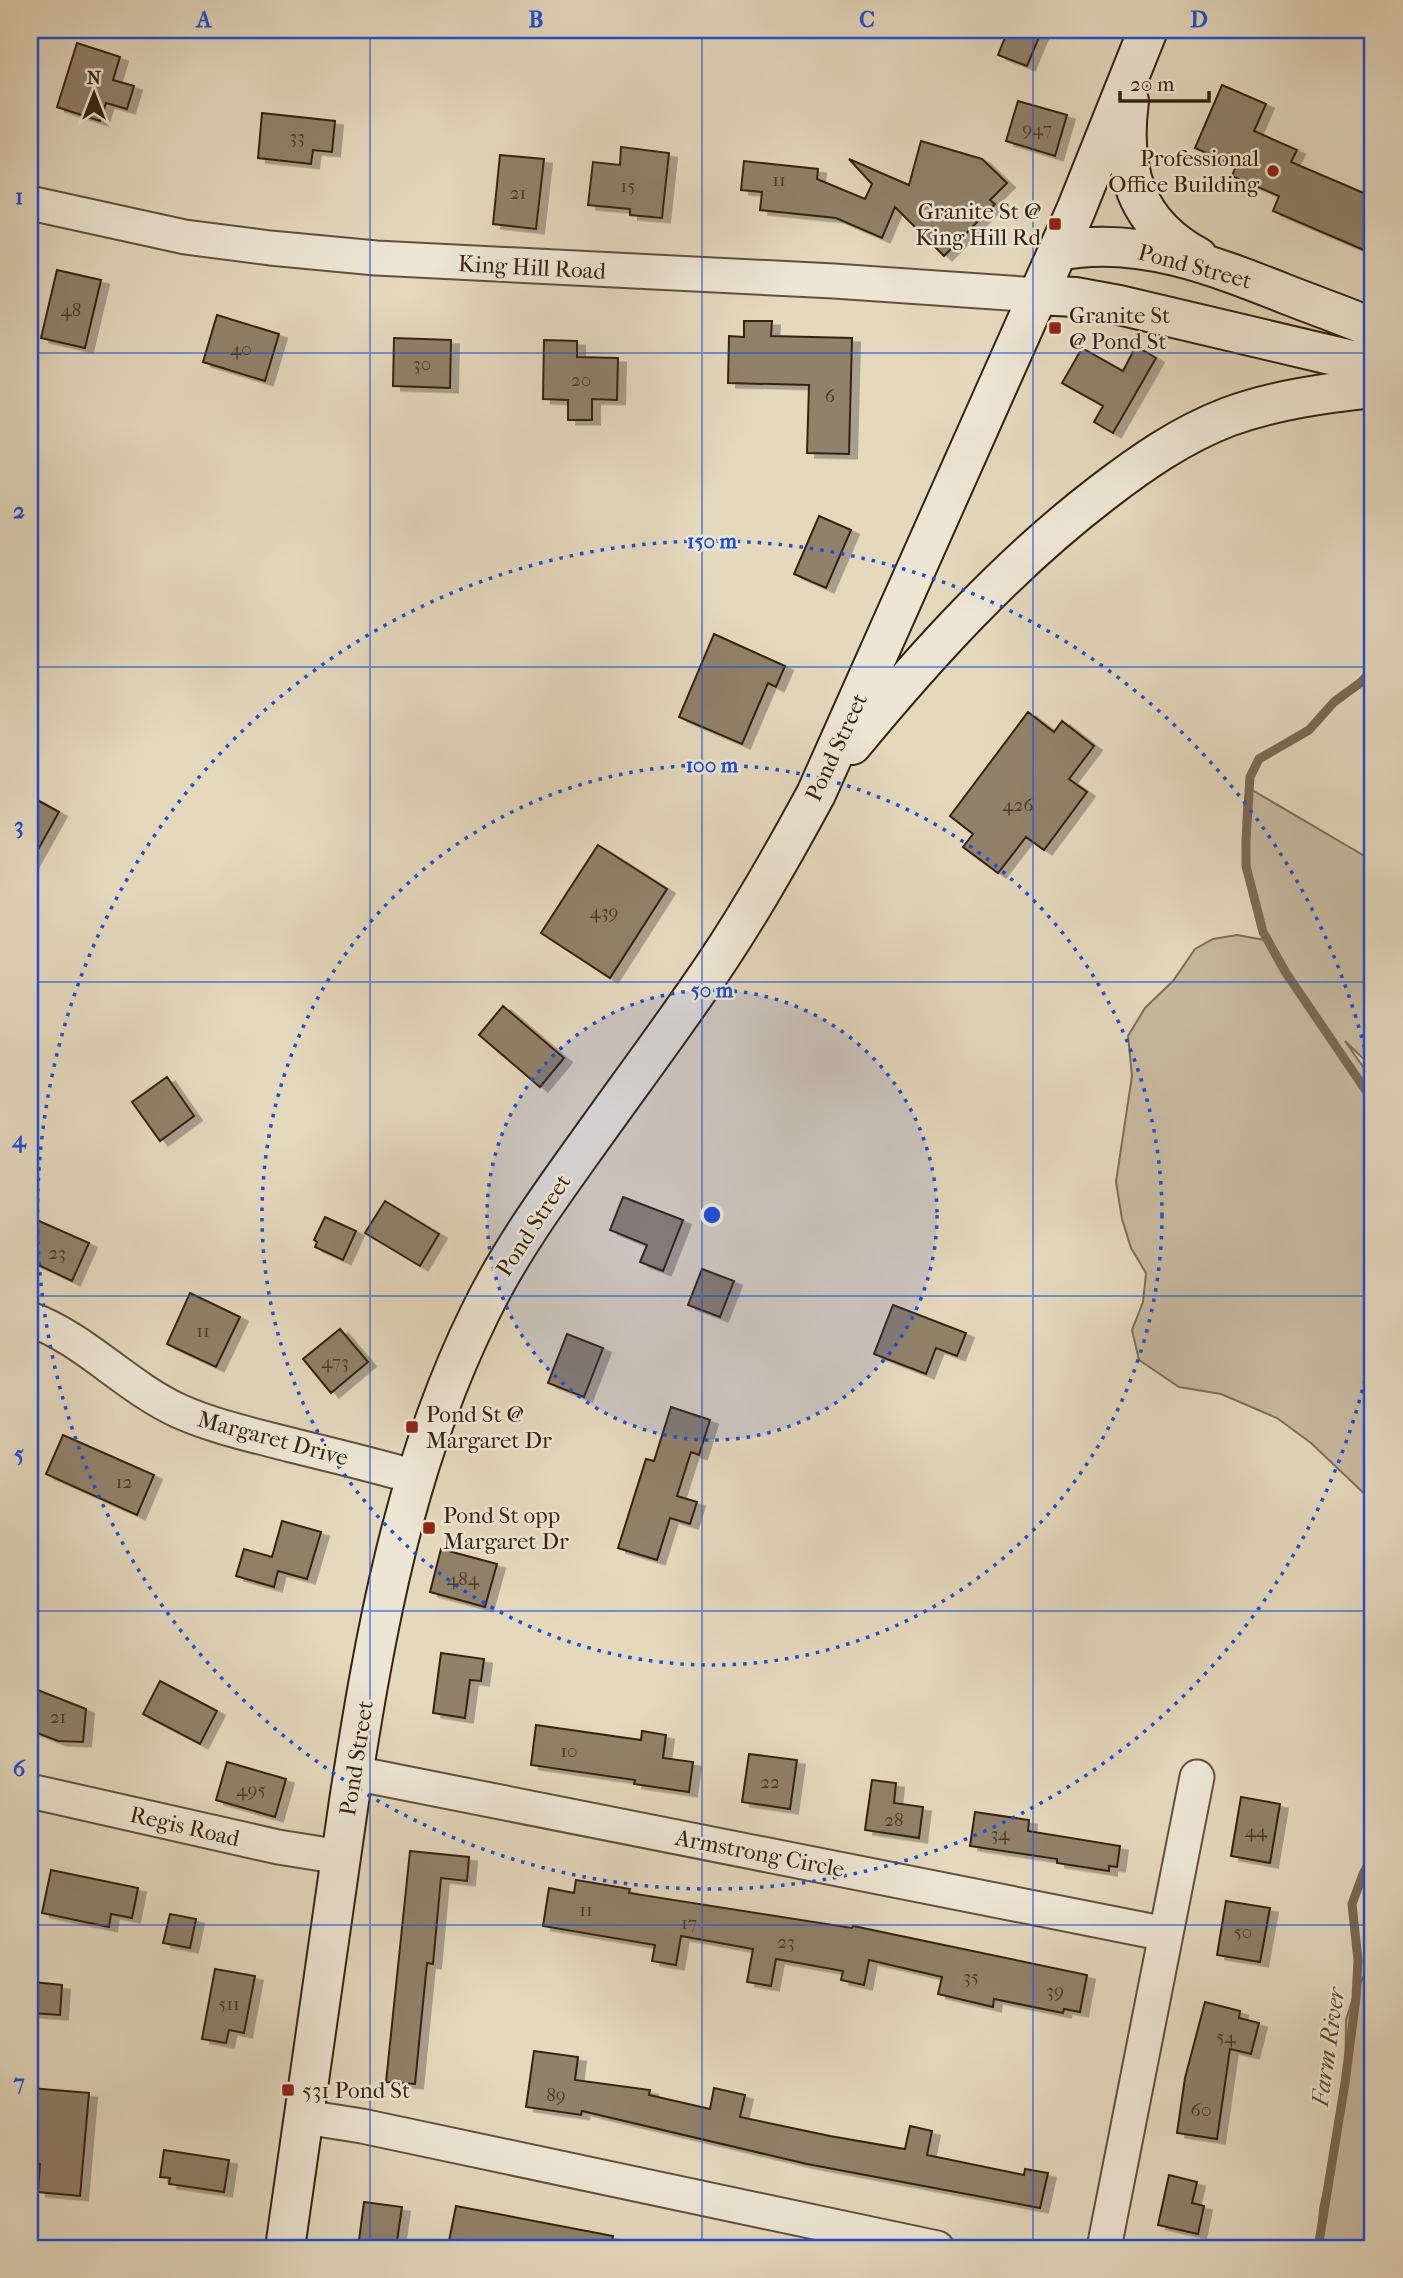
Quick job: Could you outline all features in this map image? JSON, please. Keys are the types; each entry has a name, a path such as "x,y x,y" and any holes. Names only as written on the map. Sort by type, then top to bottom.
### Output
{"main road":[{"path":"1058,250 1143,41"},
{"path":"1143,41 1128,104 1126,129 1129,170 1136,196 1165,234 1193,254 1222,269"},
{"name":"Pond Street","path":"285,2248 341,1857 385,1594 415,1477 453,1372 482,1308 514,1252 558,1185 721,956 780,860 816,794 1058,250 1091,246 1137,249 1222,269 1373,328"},
{"path":"1038,295 1119,305 1373,365"},
{"path":"816,794 877,715 946,636 1031,553 1119,480 1168,446 1229,417 1298,399 1373,388"}],"street":[{"name":"King Hill Road","path":"30,203 185,237 376,258 834,281 1038,295"},
{"name":"Margaret Drive","path":"30,1319 82,1346 138,1389 200,1419 239,1432 415,1477"},
{"name":"Armstrong Circle","path":"354,1773 1166,1934"},
{"path":"1104,2248 1196,1777"},
{"name":"Regis Road","path":"30,1791 278,1847 341,1857"},
{"path":"305,2118 388,2132 937,2248"}],"shaded area":[{"path":"1247,787 1373,861 1373,1068 1345,1041 1373,1081 1373,1502 1311,1443 1277,1418 1221,1394 1179,1387 1139,1360 1132,1330 1143,1302 1146,1273 1131,1248 1122,1219 1116,1182 1132,1076 1128,1036 1145,1008 1173,981 1195,949 1213,939 1237,935 1265,940 1247,864 1244,806"},
{"path":"1373,1559 1373,1621 1367,1605 1365,1582"},
{"path":"1373,1959 1373,2248 1318,2248 1320,2209 1345,2096 1346,2020 1354,1995"}],"building":[{"path":"1008,30 1042,30 1027,66 998,55"},
{"path":"77,43 120,57 113,80 134,86 127,109 106,103 100,121 57,107"},
{"name":"Professional Office Building","path":"1222,85 1266,104 1254,131 1297,150 1291,162 1373,197 1373,254 1273,211 1279,196 1232,176 1236,166 1195,148"},
{"path":"1018,101 1067,115 1055,156 1006,141"},
{"path":"262,113 335,121 332,152 313,150 311,164 258,158"},
{"path":"921,141 982,159 1007,183 990,200 995,204 944,256 895,207 882,238 836,218 760,210 762,192 741,190 744,161 818,169 817,179 865,199 872,184 849,159 909,185"},
{"path":"621,147 669,153 662,218 630,215 630,209 588,205 593,162 620,165"},
{"path":"500,155 544,159 536,229 493,224"},
{"path":"57,270 101,280 85,348 41,338"},
{"path":"217,315 279,334 265,381 203,362"},
{"path":"744,321 772,321 771,336 852,338 849,454 807,453 809,385 728,383 729,336 744,337"},
{"path":"394,338 451,340 450,388 393,386"},
{"path":"544,340 577,341 577,357 618,358 617,400 592,399 592,420 568,420 568,400 543,399"},
{"path":"1136,346 1156,358 1113,433 1094,422 1103,406 1062,383 1082,348 1123,371"},
{"path":"819,516 851,530 826,588 794,574"},
{"path":"714,634 785,666 776,687 768,683 742,744 679,717"},
{"path":"1028,712 1054,732 1062,721 1094,746 1069,779 1087,792 1044,850 1026,837 998,873 963,847 973,834 950,816"},
{"path":"30,796 59,812 30,864"},
{"path":"598,845 667,889 610,978 541,933"},
{"path":"503,1006 564,1058 540,1087 479,1035"},
{"path":"167,1077 194,1116 160,1141 132,1102"},
{"path":"623,1197 683,1220 663,1271 640,1262 647,1245 610,1230"},
{"path":"385,1201 439,1234 420,1266 365,1233"},
{"path":"30,1217 89,1243 72,1281 30,1261"},
{"path":"325,1217 356,1231 343,1260 315,1247 317,1242 314,1240"},
{"path":"702,1269 734,1281 720,1317 688,1305"},
{"path":"190,1293 240,1317 216,1367 167,1344"},
{"path":"893,1305 966,1333 957,1356 936,1348 926,1374 874,1354"},
{"path":"340,1329 368,1362 331,1393 303,1359"},
{"path":"567,1334 603,1348 584,1397 548,1383"},
{"path":"671,1407 710,1420 699,1455 691,1452 677,1496 697,1502 690,1524 670,1518 657,1560 618,1548 646,1459 654,1461"},
{"path":"63,1435 154,1475 137,1515 46,1474"},
{"path":"282,1521 321,1532 307,1579 278,1571 274,1587 236,1576 244,1549 272,1557"},
{"path":"441,1549 497,1564 485,1607 430,1592"},
{"path":"441,1653 484,1659 481,1681 470,1680 465,1718 433,1713"},
{"path":"160,1681 217,1711 200,1744 143,1714"},
{"path":"30,1687 86,1709 83,1742 58,1741 30,1730"},
{"path":"536,1725 641,1740 642,1731 666,1735 663,1758 693,1762 689,1792 634,1784 635,1780 531,1765"},
{"path":"749,1754 797,1760 790,1809 742,1802"},
{"path":"227,1762 286,1779 275,1817 216,1800"},
{"path":"872,1780 896,1783 894,1803 923,1807 919,1838 865,1830"},
{"path":"1241,1797 1280,1804 1270,1863 1231,1856"},
{"path":"975,1812 1029,1820 1028,1831 1120,1846 1117,1867 1109,1866 1109,1871 1057,1863 1057,1859 970,1846"},
{"path":"410,1851 469,1857 467,1881 441,1878 433,1964 427,1963 415,2084 386,2082"},
{"path":"51,1870 138,1888 132,1918 111,1914 109,1927 42,1913"},
{"path":"576,1880 630,1889 629,1893 852,1928 853,1926 1087,1975 1080,2012 1064,2009 1063,2013 994,1999 993,2007 938,1994 942,1977 869,1960 864,1985 841,1980 843,1971 776,1959 771,1986 747,1982 753,1949 681,1936 676,1965 652,1961 655,1945 543,1926 549,1888 574,1893"},
{"path":"1226,1901 1270,1908 1260,1962 1217,1955"},
{"path":"170,1914 196,1919 190,1948 163,1943"},
{"path":"215,1969 255,1976 244,2033 229,2030 226,2043 202,2039"},
{"path":"33,1982 62,1985 60,2015 31,2013"},
{"path":"1205,2002 1240,2011 1239,2018 1259,2023 1251,2054 1230,2049 1217,2139 1177,2133 1185,2078"},
{"path":"534,2051 578,2057 575,2080 650,2090 649,2095 710,2109 714,2088 745,2095 740,2117 830,2136 905,2149 910,2126 932,2131 927,2155 1024,2175 1025,2169 1048,2173 1040,2208 807,2164 582,2111 581,2115 526,2107"},
{"path":"30,2088 89,2093 80,2196 38,2192 40,2164 30,2163"},
{"path":"164,2150 229,2160 224,2192 169,2184 170,2178 160,2177"},
{"path":"1169,2175 1197,2182 1192,2203 1204,2206 1198,2234 1158,2225"},
{"path":"364,2202 402,2207 396,2248 358,2248"},
{"path":"456,2206 613,2236 611,2248 487,2248 449,2241"}],"waterway":[{"name":"Farm River","path":"1373,670 1334,702 1309,730 1259,759 1250,777 1246,840 1246,866 1263,932 1286,973 1373,1101"},
{"name":"Farm River","path":"1318,2248 1356,1998 1358,1960 1352,1904 1373,1855"}],"place":[{"name":"Professional Office Building","path":"1273,171"},
{"name":"Granite St @ King Hill Rd","path":"1055,224"},
{"name":"Granite St @ Pond St","path":"1055,328"},
{"name":"Pond St @ Margaret Dr","path":"412,1427"},
{"name":"Pond St opp Margaret Dr","path":"429,1528"},
{"name":"531 Pond St","path":"288,2090"}]}
